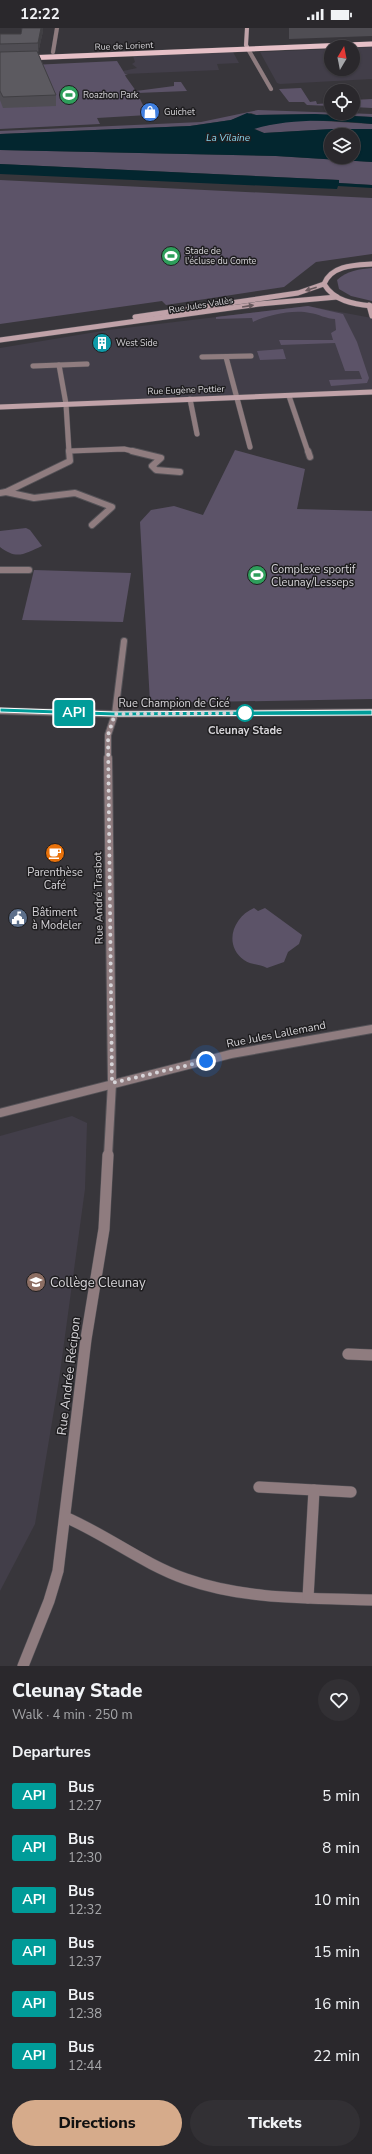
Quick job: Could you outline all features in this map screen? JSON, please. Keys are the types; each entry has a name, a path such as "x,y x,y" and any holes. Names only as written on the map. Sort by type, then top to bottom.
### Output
{"main road":[{"path":"247,28 247,47"},
{"name":"Rue de Lorient","path":"0,59 372,40"},
{"name":"Rue de Lorient","path":"0,54 372,44"},
{"path":"372,264 351,266 334,272 325,280 324,284 330,293 337,297 354,303 371,306 372,316"},
{"name":"Rue Jules Vallès","path":"67,330 142,316 298,293 324,284"},
{"name":"Rue Jules Vallès","path":"0,340 67,330 146,321 259,304 337,297"},
{"name":"Rue Eugène Pottier","path":"0,407 372,392"}],"street":[{"path":"53,52 57,28"},
{"path":"247,47 271,89"},
{"path":"226,356 250,447"},
{"path":"202,357 251,356"},
{"path":"33,366 87,364"},
{"path":"3,493 70,461 66,404 60,366"},
{"path":"290,396 310,457"},
{"path":"190,399 197,434"},
{"path":"70,451 124,449 161,458 152,466 156,470 180,472"},
{"path":"3,493 34,498 75,493 112,507 92,525"},
{"path":"0,570 29,570"},
{"name":"Rue André Trasbot","path":"112,1083 108,735 115,714 124,641"},
{"name":"Rue Champion de Cicé","path":"0,711 115,714 372,712"},
{"name":"Rue Jules Lallemand","path":"0,1113 112,1083 253,1050 372,1029"},
{"name":"Rue Andrée Récipon","path":"23,1666 50,1601 58,1571 86,1339 104,1229 112,1083"},
{"path":"348,1354 372,1355"},
{"path":"259,1487 351,1492"},
{"path":"308,1598 314,1490"},
{"path":"65,1516 97,1530 156,1565 186,1579 238,1591 308,1598 372,1600"}],"shaded area":[{"path":"372,47 372,79 280,84 277,83 260,52 324,49 324,76 360,76 360,48"},
{"path":"233,52 239,63 217,64 219,70 125,74 123,71 137,68 132,64 135,62 133,56"},
{"name":"Roazhon Park","path":"117,61 125,74 128,74 125,75 136,91 174,86 174,82 181,82 187,91 137,93 148,115 97,118 100,124 0,129 0,65 10,66"},
{"path":"301,88 310,102 316,101 317,104 324,104 324,106 307,105 304,102 289,102 279,89"},
{"path":"372,99 372,108 360,107 360,100"},
{"path":"258,110 324,112 324,114 256,115 251,113 231,120 190,126 0,134 0,131 201,122"},
{"path":"360,114 372,114 372,117 360,116"},
{"path":"308,120 372,124 372,129 324,128 324,129 264,133 253,128 283,122"},
{"path":"0,150 276,156 324,159 324,164 360,164 360,161 372,162 372,185 339,183 339,180 0,164"},
{"name":"Stade de l'écluse du Comte","path":"0,180 372,198 372,254 316,262 284,287 166,305 162,301 0,324"},
{"path":"372,268 372,301 351,296 339,289 337,280 345,274"},
{"path":"308,306 372,318 372,391 0,404 0,348 108,330"},
{"path":"308,306 343,314 357,342 369,378 367,383 331,386 329,380 362,379 359,371 345,371 335,343 281,345 279,340 333,340 331,333 336,330 335,319 304,312 289,312 273,315 253,322 252,318 216,319 216,317"},
{"path":"283,349 286,359 260,360 257,351"},
{"name":"Complexe sportif Cleunay/Lesseps","path":"235,450 305,469 297,509 372,511 372,699 150,703 140,522 151,510 174,506 203,515"},
{"path":"26,528 30,530 42,546 16,555 0,547 0,531"},
{"path":"34,570 131,573 123,622 22,620"},
{"path":"254,908 258,911 265,908 302,935 299,944 288,952 284,962 267,968 253,964 244,960 234,947 232,939 236,924 247,912"},
{"name":"Collège Cleunay","path":"72,1116 87,1123 85,1189 59,1380 35,1524 0,1591 0,1136"}],"water":[{"name":"La Vilaine","path":"247,113 256,115 324,114 324,120 360,120 360,116 372,117 372,124 312,121 268,125 254,129 264,133 324,129 324,159 276,156 0,150 0,134 190,126 231,120"},
{"name":"La Vilaine","path":"360,129 372,129 372,162 360,161"},
{"name":"La Vilaine","path":"0,164 339,180 339,183 372,185 372,188 338,186 337,189 0,174"}],"building":[{"path":"22,28 41,28 38,43 0,44 0,34 21,34"},
{"path":"37,51 56,95 3,97 0,91 0,52"}],"bus line":[{"name":"API","path":"0,711 81,714 372,712"}],"place":[{"name":"Roazhon Park","path":"69,95"},
{"name":"Guichet","path":"150,112"},
{"name":"Stade de l'écluse du Comte","path":"171,256"},
{"name":"West Side","path":"102,343"},
{"name":"Complexe sportif Cleunay/Lesseps","path":"257,575"},
{"name":"Cleunay Stade","path":"245,713"},
{"name":"Parenthèse Café","path":"55,853"},
{"name":"Bâtiment à Modeler","path":"18,918"},
{"name":"Collège Cleunay","path":"36,1282"}],"route":[{"path":"206,1061 112,1083 108,735 114,721 115,714 245,713"}]}
